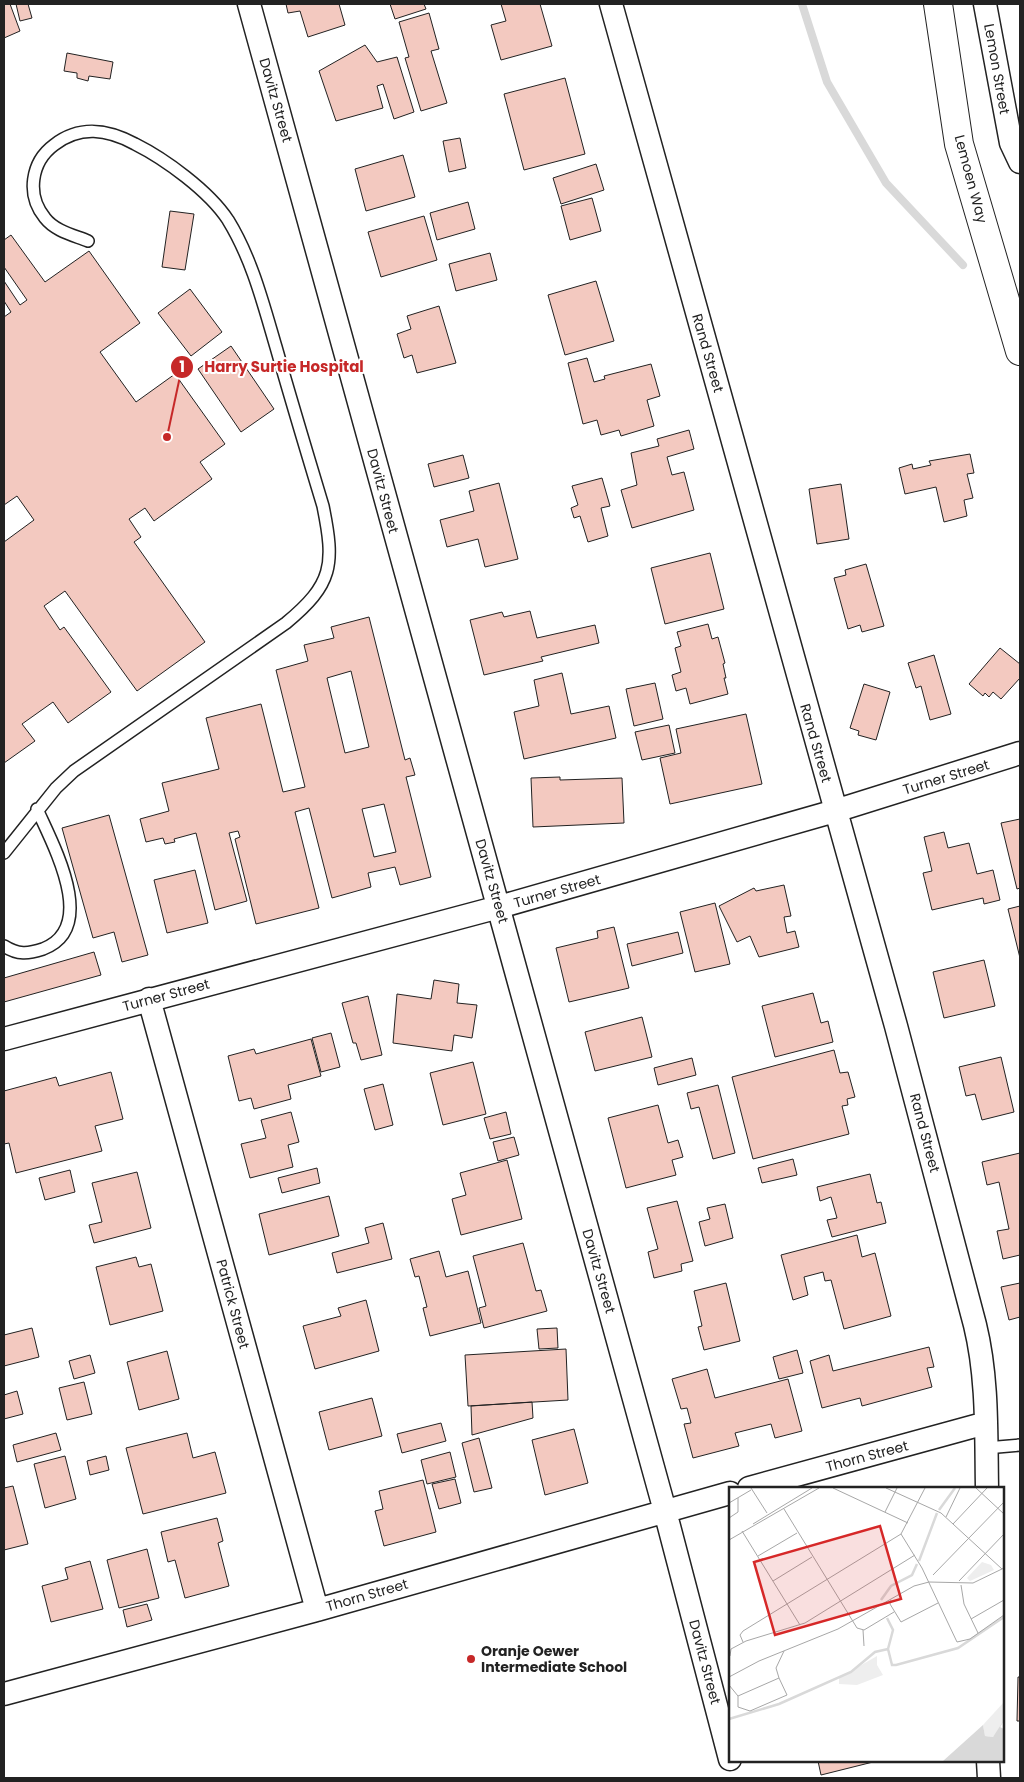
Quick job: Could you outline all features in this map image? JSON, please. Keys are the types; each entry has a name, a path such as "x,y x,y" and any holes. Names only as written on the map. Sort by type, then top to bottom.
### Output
{"highway":[{"name":"Lemoen Way","path":"938,4 960,144 1020,351"}],"street":[{"name":"Davitz Street","path":"250,4 665,1511 729,1752"},
{"name":"Rand Street","path":"611,4 896,1026 975,1325 982,1369 986,1423 987,1487"},
{"name":"Lemon Street","path":"985,4 1011,143 1020,162"},
{"name":"Turner Street","path":"4,1039 499,907 835,812 1020,753"},
{"name":"Patrick Street","path":"149,999 317,1610"},
{"name":"Thorn Street","path":"753,1487 986,1423"},
{"name":"Thorn Street","path":"4,1694 317,1610 729,1493"},
{"name":"Davitz Street","path":"732,1762 736,1778"},
{"path":"988,1762 988,1778"}],"lane":[{"path":"4,852 38,809 74,770 286,623 307,606 320,589 328,567 330,539 323,506 251,263 227,218 196,185 154,154 128,140 99,131 78,132 62,138 46,151 34,170 33,186 37,204 45,218 61,230 88,241"},
{"path":"4,946 13,952 28,954 34,952 61,938 70,921 67,884 60,859 38,809"},
{"path":"986,1448 1020,1445"}],"building":[{"path":"4,4 10,4 20,31 4,38"},
{"path":"16,4 28,4 32,18 20,21"},
{"path":"286,4 339,4 345,25 308,37 300,11 288,13"},
{"path":"390,4 424,4 426,9 395,19"},
{"path":"501,4 540,4 552,46 501,60 491,25 506,21"},
{"path":"429,13 439,49 431,51 447,103 421,111 405,58 409,57 399,22"},
{"path":"365,45 377,62 397,57 414,112 394,119 383,84 377,86 383,108 336,121 319,71"},
{"path":"67,53 113,62 110,79 89,76 88,81 77,78 77,73 64,71"},
{"path":"565,78 585,154 524,170 504,94"},
{"path":"460,138 466,168 449,172 443,141"},
{"path":"403,155 415,197 366,211 355,169"},
{"path":"596,164 604,190 561,204 553,178"},
{"path":"592,198 601,231 570,240 561,206"},
{"path":"468,202 475,229 437,240 430,213"},
{"path":"170,211 194,214 185,270 162,267"},
{"path":"424,216 437,260 381,277 368,232"},
{"path":"11,235 45,282 89,251 140,323 100,352 136,402 175,374 225,444 200,462 212,479 154,521 145,508 129,519 141,537 134,542 205,642 137,691 65,591 44,606 60,630 64,627 111,692 68,723 53,702 22,724 35,741 4,763 4,542 34,520 17,496 4,505 4,317 11,312 4,301 4,281 20,305 27,300 4,267 4,240"},
{"path":"490,253 497,280 456,291 449,264"},
{"path":"596,281 614,341 565,355 548,295"},
{"path":"190,289 222,332 191,356 158,313"},
{"path":"439,306 456,363 417,373 412,355 404,358 397,334 411,329 407,316"},
{"path":"231,346 274,409 241,432 198,369"},
{"path":"587,358 594,382 605,379 604,376 651,364 660,396 647,400 654,426 621,436 619,430 601,435 597,420 583,424 568,363"},
{"path":"689,430 694,449 667,457 672,475 684,472 694,510 632,528 621,490 637,485 631,453 659,446 657,439"},
{"path":"970,454 974,473 967,474 973,498 964,500 967,516 944,522 936,487 905,494 899,468 912,464 913,469 931,465 929,461"},
{"path":"463,455 469,478 434,487 428,464"},
{"path":"602,478 610,506 601,508 608,536 588,542 580,516 574,518 571,508 578,505 572,486"},
{"path":"499,483 518,559 485,567 478,539 447,547 440,520 474,511 469,491"},
{"path":"841,484 849,539 817,544 809,489"},
{"path":"710,553 724,609 665,624 651,568"},
{"path":"866,564 884,626 862,632 860,625 848,629 834,578 846,575 845,570"},
{"path":"530,611 537,638 595,625 599,643 541,657 543,661 484,675 470,620 502,612 504,617"},
{"path":"369,617 405,760 410,758 415,775 406,777 431,877 400,885 395,867 368,873 371,887 332,898 309,808 295,812 319,908 256,924 235,839 240,837 238,831 229,833 247,901 215,910 196,833 174,839 175,842 165,844 163,838 146,842 140,819 169,811 162,783 219,769 206,718 261,704 283,792 305,787 276,670 308,661 304,645 334,638 331,627","holes":["351,671 369,747 345,753 327,678","384,804 396,852 374,857 362,809"]},
{"path":"708,624 712,639 718,637 725,663 723,664 726,678 724,678 728,694 690,704 686,688 676,691 672,675 681,672 675,648 681,646 677,632"},
{"path":"1000,648 1020,664 1020,678 1001,699 993,692 989,697 985,693 983,696 969,684"},
{"path":"934,655 951,714 930,720 921,686 916,688 908,663"},
{"path":"562,673 571,714 609,706 616,738 524,759 514,712 539,706 534,680"},
{"path":"655,683 663,719 634,726 626,689"},
{"path":"864,684 890,692 876,740 858,735 859,731 850,728"},
{"path":"746,714 762,784 670,804 660,758 681,753 676,729"},
{"path":"669,725 675,753 642,760 635,732"},
{"path":"560,777 560,780 622,778 624,823 533,827 531,778"},
{"path":"109,815 148,955 122,962 114,932 93,938 62,828"},
{"path":"1020,819 1020,888 1017,889 1001,823"},
{"path":"944,832 948,848 969,843 977,874 993,870 1000,900 984,904 983,898 932,910 923,873 932,871 924,837"},
{"path":"195,870 208,923 167,933 154,880"},
{"path":"784,885 791,916 784,917 787,933 795,931 799,947 759,957 750,936 737,942 719,906 754,888 756,891"},
{"path":"715,903 730,964 695,972 680,912"},
{"path":"1020,906 1020,958 1008,909"},
{"path":"614,927 629,988 569,1002 556,948 598,938 597,931"},
{"path":"678,932 683,953 632,966 627,944"},
{"path":"94,952 101,975 4,1002 4,978"},
{"path":"984,960 995,1006 944,1018 933,972"},
{"path":"434,980 459,984 457,1003 477,1005 472,1038 454,1035 452,1051 393,1043 397,994 431,999"},
{"path":"813,993 821,1023 828,1021 833,1042 775,1057 762,1006"},
{"path":"368,996 382,1055 361,1060 356,1043 353,1043 342,1003"},
{"path":"642,1017 652,1057 595,1071 585,1032"},
{"path":"331,1033 340,1067 321,1072 312,1038"},
{"path":"311,1039 321,1076 288,1085 291,1099 254,1109 251,1098 239,1101 228,1056 254,1049 256,1054"},
{"path":"834,1050 840,1073 848,1072 855,1097 847,1099 848,1105 842,1106 849,1134 753,1159 732,1077"},
{"path":"1001,1057 1014,1112 982,1120 975,1094 966,1096 959,1067"},
{"path":"692,1058 696,1075 658,1085 654,1068"},
{"path":"473,1062 486,1114 443,1125 430,1073"},
{"path":"111,1072 123,1119 95,1126 102,1151 16,1173 9,1143 4,1144 4,1091 56,1077 59,1086"},
{"path":"383,1084 393,1125 375,1130 364,1089"},
{"path":"718,1085 735,1153 713,1159 699,1107 691,1109 687,1093"},
{"path":"658,1105 668,1143 678,1140 683,1157 672,1160 676,1175 626,1188 608,1118"},
{"path":"291,1112 299,1142 288,1145 293,1167 250,1178 241,1144 266,1138 261,1120"},
{"path":"506,1112 511,1134 490,1139 484,1118"},
{"path":"514,1137 519,1155 498,1161 493,1142"},
{"path":"1020,1153 1020,1255 1003,1259 997,1231 1009,1229 999,1182 987,1185 982,1162"},
{"path":"793,1159 797,1175 762,1183 758,1168"},
{"path":"507,1160 522,1219 461,1235 452,1199 466,1195 460,1173"},
{"path":"317,1168 320,1183 282,1193 278,1178"},
{"path":"70,1170 75,1192 45,1200 39,1178"},
{"path":"137,1172 151,1228 94,1243 89,1225 102,1222 92,1183"},
{"path":"870,1174 877,1203 881,1202 886,1223 832,1237 827,1220 837,1218 831,1197 820,1201 817,1187"},
{"path":"329,1196 339,1236 269,1255 259,1214"},
{"path":"677,1201 693,1261 681,1264 682,1271 654,1278 648,1252 658,1249 647,1208"},
{"path":"725,1204 733,1238 705,1246 699,1222 710,1219 707,1208"},
{"path":"383,1223 392,1259 337,1273 332,1253 369,1243 365,1228"},
{"path":"857,1235 862,1257 875,1253 891,1316 844,1329 831,1280 825,1281 823,1272 804,1277 808,1295 793,1300 781,1255"},
{"path":"523,1243 536,1291 541,1290 547,1311 484,1328 479,1308 486,1306 473,1256"},
{"path":"439,1251 446,1277 468,1271 481,1323 430,1336 423,1308 427,1307 419,1276 415,1277 410,1259"},
{"path":"136,1257 139,1267 151,1264 163,1311 110,1325 96,1267"},
{"path":"726,1283 740,1341 704,1350 698,1327 702,1326 694,1291"},
{"path":"1020,1283 1020,1317 1009,1320 1001,1287"},
{"path":"366,1300 379,1351 315,1369 303,1326 341,1316 338,1308"},
{"path":"32,1328 39,1357 4,1366 4,1335"},
{"path":"557,1328 558,1348 539,1349 537,1329"},
{"path":"929,1347 934,1367 927,1368 932,1387 862,1406 860,1398 822,1408 810,1361 829,1355 833,1371"},
{"path":"566,1349 568,1400 468,1406 465,1355"},
{"path":"797,1350 803,1373 779,1379 773,1357"},
{"path":"167,1351 179,1399 139,1410 127,1362"},
{"path":"90,1355 95,1373 74,1379 69,1361"},
{"path":"707,1369 715,1398 788,1379 802,1431 775,1438 771,1424 735,1433 739,1446 693,1458 684,1424 691,1423 687,1408 681,1409 672,1379"},
{"path":"84,1382 92,1414 67,1420 59,1388"},
{"path":"17,1391 23,1414 4,1419 4,1395"},
{"path":"372,1398 382,1436 329,1450 319,1412"},
{"path":"532,1402 533,1418 472,1435 471,1406"},
{"path":"441,1423 446,1441 402,1453 397,1434"},
{"path":"574,1429 588,1483 545,1495 532,1440"},
{"path":"56,1433 61,1450 17,1462 13,1445"},
{"path":"187,1433 193,1458 215,1452 226,1493 143,1514 126,1448"},
{"path":"479,1438 492,1488 474,1492 462,1443"},
{"path":"450,1452 456,1477 427,1484 421,1460"},
{"path":"65,1456 76,1499 45,1508 34,1464"},
{"path":"106,1456 109,1470 90,1475 87,1461"},
{"path":"455,1479 461,1503 439,1509 432,1484"},
{"path":"423,1480 436,1532 384,1546 375,1511 383,1509 379,1491"},
{"path":"13,1486 28,1544 4,1550 4,1488"},
{"path":"217,1518 223,1541 218,1543 229,1586 185,1598 175,1560 168,1562 161,1532"},
{"path":"147,1549 159,1598 119,1608 107,1560"},
{"path":"90,1561 103,1609 51,1622 42,1586 68,1579 65,1568"},
{"path":"147,1604 152,1620 127,1627 123,1610"},
{"path":"1018,1677 1020,1677 1020,1721 1017,1721"},
{"path":"818,1762 873,1762 821,1775"}],"waterway":[{"path":"802,4 827,82 886,183 963,265"}],"place":[{"name":"Harry Surtie Hospital","path":"167,437"},
{"name":"Oranje Oewer Intermediate School","path":"471,1659"}]}
